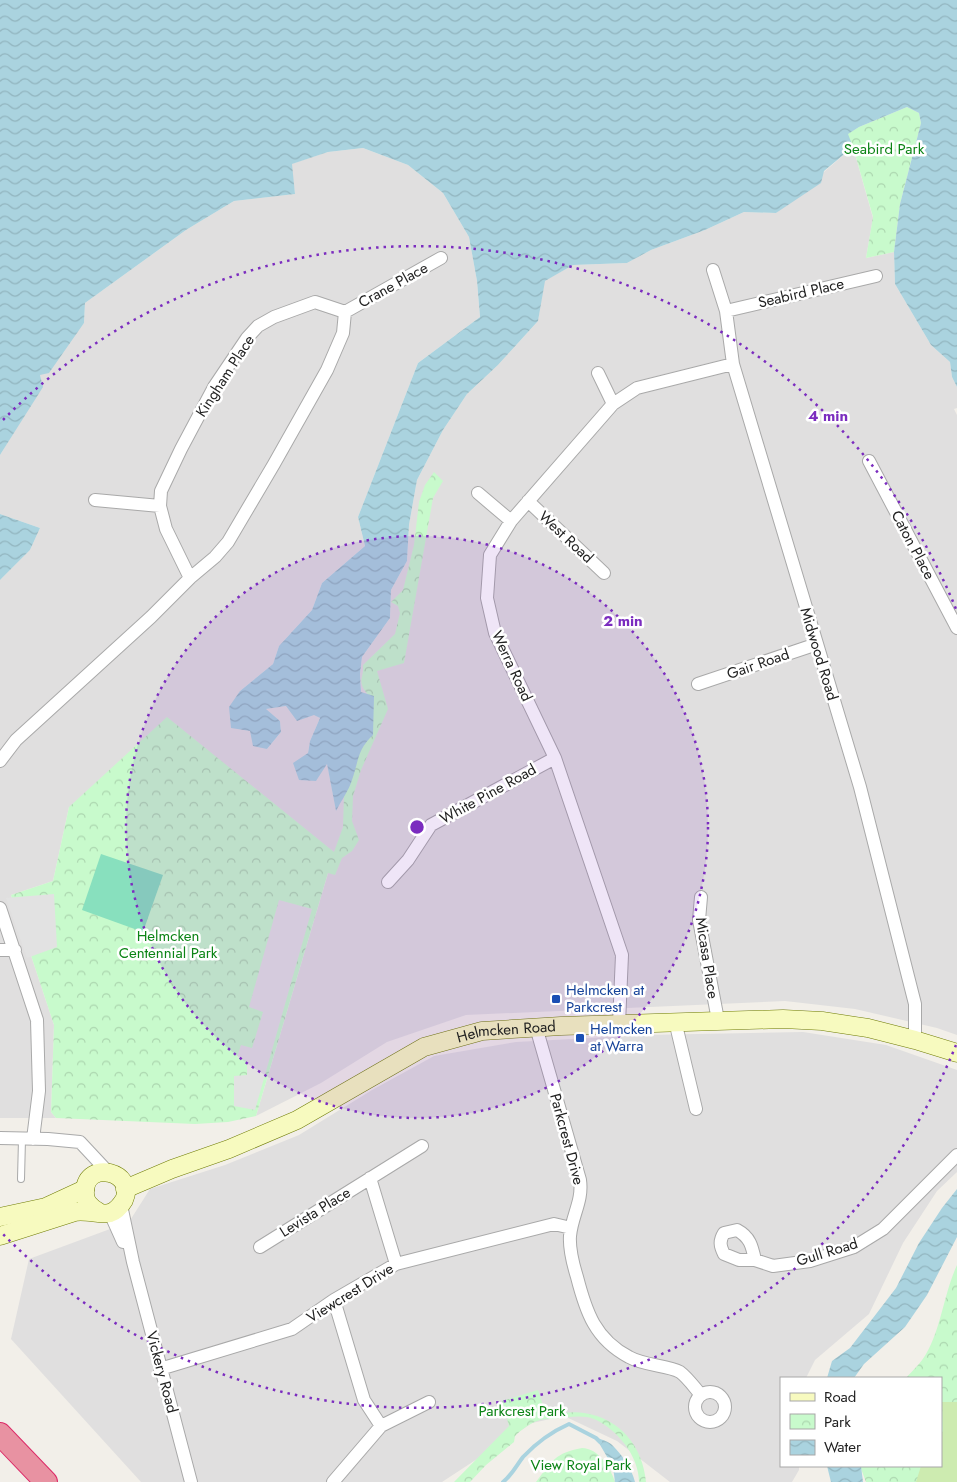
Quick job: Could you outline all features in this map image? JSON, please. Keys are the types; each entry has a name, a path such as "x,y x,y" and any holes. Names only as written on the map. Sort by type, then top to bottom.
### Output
{"highway":[{"path":"0,1434 46,1482"}],"main road":[{"name":"Helmcken Road","path":"0,1236 84,1210 112,1192 229,1149 297,1120 424,1048 482,1031 675,1021 782,1019 822,1021 868,1028 957,1053"},
{"path":"89,1179 112,1192 90,1207 85,1198 84,1189 89,1179"},
{"path":"0,1217 46,1207 84,1189"}],"street":[{"name":"Crane Place","path":"345,312 441,258"},
{"name":"Midwood Road","path":"713,270 726,311 733,364 860,787 915,1004 915,1040"},
{"name":"Seabird Place","path":"726,311 876,276"},
{"name":"Kingham Place","path":"190,578 166,529 160,506 162,491 181,449 214,387 247,338 258,326 274,316 315,302 345,312"},
{"path":"0,761 16,740 215,557 236,531 327,370 344,333 345,312"},
{"name":"Werra Road","path":"619,1024 622,955 555,758 495,632 486,598 490,555 511,521 613,404 637,388 733,364"},
{"path":"598,373 613,404"},
{"name":"Caton Place","path":"869,461 957,628"},
{"path":"478,493 511,521"},
{"path":"95,500 160,506"},
{"name":"West Road","path":"528,501 604,572"},
{"name":"Gair Road","path":"698,684 816,644"},
{"name":"White Pine Road","path":"388,882 408,860 432,825 555,758"},
{"name":"Micasa Place","path":"701,896 699,920 718,1020"},
{"path":"0,908 37,1020 39,1091 28,1139 0,1138"},
{"path":"0,950 15,950"},
{"path":"675,1021 696,1109"},
{"name":"Parkcrest Drive","path":"536,1027 580,1180 582,1193 571,1228 570,1238 572,1259 586,1309 594,1326 607,1342 621,1353 648,1365 678,1371 686,1377 700,1395"},
{"name":"Vickery Road","path":"28,1139 80,1142 112,1192 133,1262 191,1482"},
{"name":"Levista Place","path":"260,1246 422,1146"},
{"name":"Gull Road","path":"755,1260 773,1266 810,1261 854,1247 883,1229 957,1155"},
{"name":"Levista Place","path":"370,1178 396,1264"},
{"name":"Viewcrest Drive","path":"160,1369 292,1329 334,1300 396,1264 554,1224 571,1228"},
{"path":"334,1300 364,1400 381,1426"},
{"path":"333,1482 381,1426 429,1402"}],"lane":[{"path":"21,1179 28,1139"}],"shaded area":[{"path":"853,147 873,218 866,258 894,252 895,284 931,345 950,362 952,377 957,387 957,408 954,409 957,415 957,1035 937,1028 855,1009 785,1001 466,1015 387,1042 321,1083 256,1116 334,853 69,807 53,881 11,895 54,1025 51,1112 56,1118 0,1118 0,580 30,550 40,528 0,514 0,455 42,387 40,375 84,323 85,303 186,230 234,201 295,194 291,164 328,152 363,148 408,165 443,193 469,237 477,281 480,317 418,363 358,517 365,546 322,583 312,610 279,646 273,664 240,691 250,731 267,749 281,732 280,721 265,709 286,706 314,714 320,718 310,741 308,753 327,763 336,810 361,692 360,674 362,657 390,618 391,590 407,561 409,525 417,480 443,430 467,394 498,365 538,321 544,281 573,265 627,263 651,250 705,230 744,212 776,213"},
{"path":"54,894 57,947 27,958 6,898"},
{"path":"279,900 312,909 255,1110 234,1106 234,1076 247,1075 247,1061 237,1057 241,1045 252,1048 263,1012 249,1007"},
{"path":"803,1032 886,1045 957,1070 957,1172 937,1191 903,1243 869,1314 815,1360 806,1377 780,1377 780,1467 799,1467 792,1482 670,1482 617,1441 564,1416 532,1423 442,1482 141,1482 11,1339 29,1259 129,1222 150,1189 225,1165 299,1135 372,1090 434,1056 516,1042 645,1035"}],"green space":[{"name":"Seabird Park","path":"907,107 919,113 921,123 900,204 894,252 866,258 873,217 853,147 847,134"},
{"name":"Helmcken Centennial Park","path":"434,472 443,481 433,498 404,663 377,671 388,709 361,770 353,796 352,821 359,840 352,851 342,858 335,875 328,873 256,1116 228,1122 195,1124 56,1118 51,1112 54,1025 11,895 53,881 69,807 167,717 334,852 343,827 344,795 368,695 361,683 363,665 395,634 400,613 398,606 391,602 403,590 414,545 419,502 425,485"},
{"path":"101,854 163,875 143,932 82,910"},
{"path":"957,1265 957,1482 866,1482 860,1467 942,1467 942,1377 907,1377 922,1360 931,1344"},
{"name":"Parkcrest Park","path":"538,1390 546,1415 570,1412 584,1413 597,1416 619,1428 635,1446 644,1469 646,1482 639,1482 638,1472 631,1453 611,1429 594,1419 578,1417 543,1419 525,1427 515,1436 514,1442 486,1465 470,1482 454,1482 509,1426 502,1401"},
{"path":"942,1402 957,1402 957,1482 916,1482 921,1467 942,1467"},
{"name":"View Royal Park","path":"582,1448 593,1451 603,1460 615,1482 536,1482 560,1455"}],"water":[{"path":"0,0 957,0 957,387 952,377 950,362 931,345 895,284 894,252 900,204 921,123 919,113 907,107 859,127 848,134 853,147 824,171 821,183 776,213 744,212 705,230 651,250 627,263 573,265 545,281 538,321 498,365 467,394 443,430 417,480 409,525 407,561 391,590 390,618 362,657 360,674 361,692 374,696 373,735 361,751 351,784 336,811 327,764 316,781 299,780 293,763 308,753 310,741 320,718 314,715 297,721 286,706 266,709 280,721 281,732 267,749 253,746 250,731 231,728 229,707 240,691 273,664 279,646 312,610 322,583 365,546 358,517 418,363 480,317 477,281 469,237 443,193 408,165 363,148 328,152 292,164 295,194 234,201 186,230 85,303 84,323 49,373 40,375 43,387 0,455"},
{"path":"0,514 40,528 30,550 0,580"},
{"path":"957,1189 957,1237 927,1295 905,1327 864,1364 855,1377 827,1377 832,1361 850,1348 896,1288 919,1243"},
{"path":"596,1438 609,1443 619,1452 629,1467 635,1482 615,1482 613,1467"},
{"path":"827,1467 861,1467 863,1482 831,1482"}],"waterway":[{"path":"503,1482 523,1457 534,1447 550,1434 569,1424 600,1442"}],"place":[{"name":"Helmcken at Parkcrest","path":"556,999"},
{"name":"Helmcken at Warra","path":"580,1038"}]}
